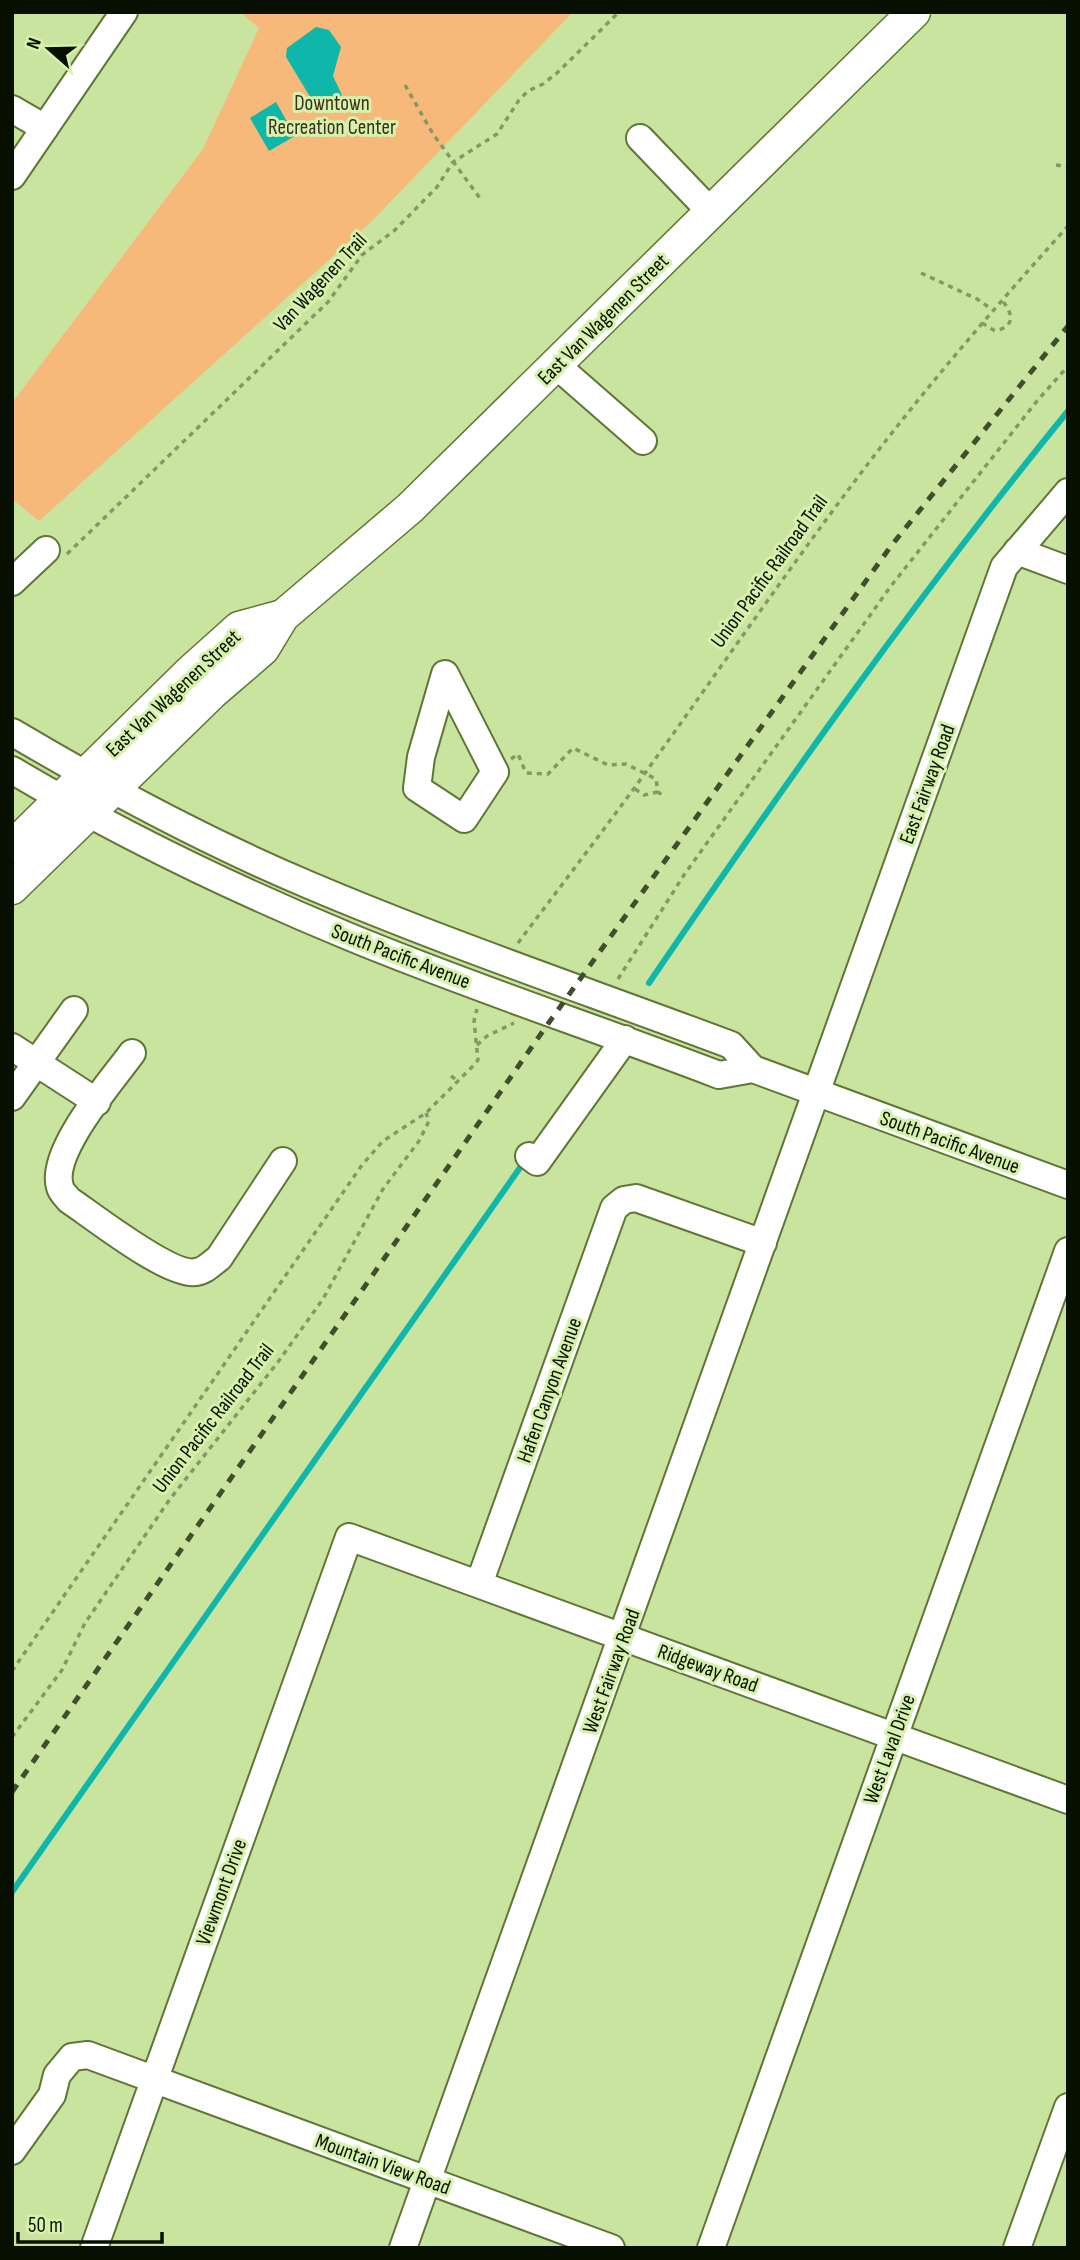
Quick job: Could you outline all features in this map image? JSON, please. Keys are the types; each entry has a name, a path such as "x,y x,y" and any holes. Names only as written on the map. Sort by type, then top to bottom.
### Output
{"main road":[{"name":"East Van Wagenen Street","path":"86,794 190,672 239,628 283,616 410,508 914,12"},
{"path":"12,847 86,794"},
{"path":"12,888 86,794"}],"street":[{"path":"12,176 124,12"},
{"path":"12,109 45,128"},
{"path":"639,138 712,212"},
{"path":"556,365 643,441"},
{"name":"East Fairway Road","path":"817,1093 1004,568 1068,492"},
{"path":"1017,551 1068,570"},
{"path":"12,582 54,554"},
{"path":"445,674 483,747 495,772 464,819 417,788 421,757 445,674"},
{"path":"12,732 86,794"},
{"path":"12,770 86,794"},
{"name":"South Pacific Avenue","path":"86,794 196,868 400,957 719,1074 753,1069"},
{"name":"South Pacific Avenue","path":"86,794 211,840 306,884 505,962 731,1045 753,1069 1068,1185"},
{"path":"12,1097 74,1010"},
{"path":"528,1156 537,1163 625,1039"},
{"path":"12,1047 97,1102"},
{"path":"132,1053 66,1145 60,1162 60,1189 69,1200 152,1257 180,1270 194,1273 205,1269 219,1258 284,1161"},
{"name":"West Fairway Road","path":"403,2248 817,1093"},
{"name":"Hafen Canyon Avenue","path":"479,1584 614,1208 624,1200 645,1200 763,1243"},
{"name":"West Laval Drive","path":"711,2248 1068,1251"},
{"name":"Ridgeway Road","path":"349,1537 1068,1800"},
{"name":"Viewmont Drive","path":"94,2248 349,1537"},
{"name":"Mountain View Road","path":"12,2151 52,2095 57,2075 72,2057 88,2054 611,2248"},
{"path":"1017,2248 1068,2107"}],"path":[{"name":"Van Wagenen Trail","path":"54,554 328,302 362,255 395,230 437,187 453,162 497,134 528,91 557,74 619,12"},
{"path":"405,85 433,134 482,201"},
{"path":"1056,165 1068,167"},
{"name":"Union Pacific Railroad Trail","path":"505,962 634,788 802,551 917,401 1068,226"},
{"path":"921,273 977,299 993,310"},
{"path":"982,323 995,331 1003,329 1009,323 1012,315 1002,300"},
{"path":"614,985 684,875 891,586 1037,401 1068,366"},
{"path":"495,772 518,754 526,774 548,774 573,748 608,765 626,764 645,772 656,779 658,792 665,797"},
{"path":"634,788 644,795 658,792"},
{"name":"Union Pacific Railroad Trail","path":"12,1671 362,1165 383,1141 426,1113 478,1060 475,1014 486,989"},
{"path":"477,1045 487,1036 522,1019"},
{"path":"450,1076 458,1081"},
{"name":"Union Pacific Railroad Trail","path":"12,1737 62,1670 85,1623 118,1572 170,1499 278,1362 323,1299 383,1189 419,1141 429,1121 426,1113"}],"green space":[{"name":"Downtown Recreation Center","path":"240,12 571,14 371,222 39,521 12,499 12,403 203,149 259,28"}],"water":[{"path":"316,27 329,30 341,47 333,76 342,95 318,110 286,57 287,48"},
{"path":"276,102 295,136 269,151 250,118"}],"waterway":[{"path":"649,983 852,693 1012,480 1068,411"},
{"path":"12,1892 524,1162"}],"railway":[{"path":"12,1792 545,1028 891,546 1068,326"}]}
